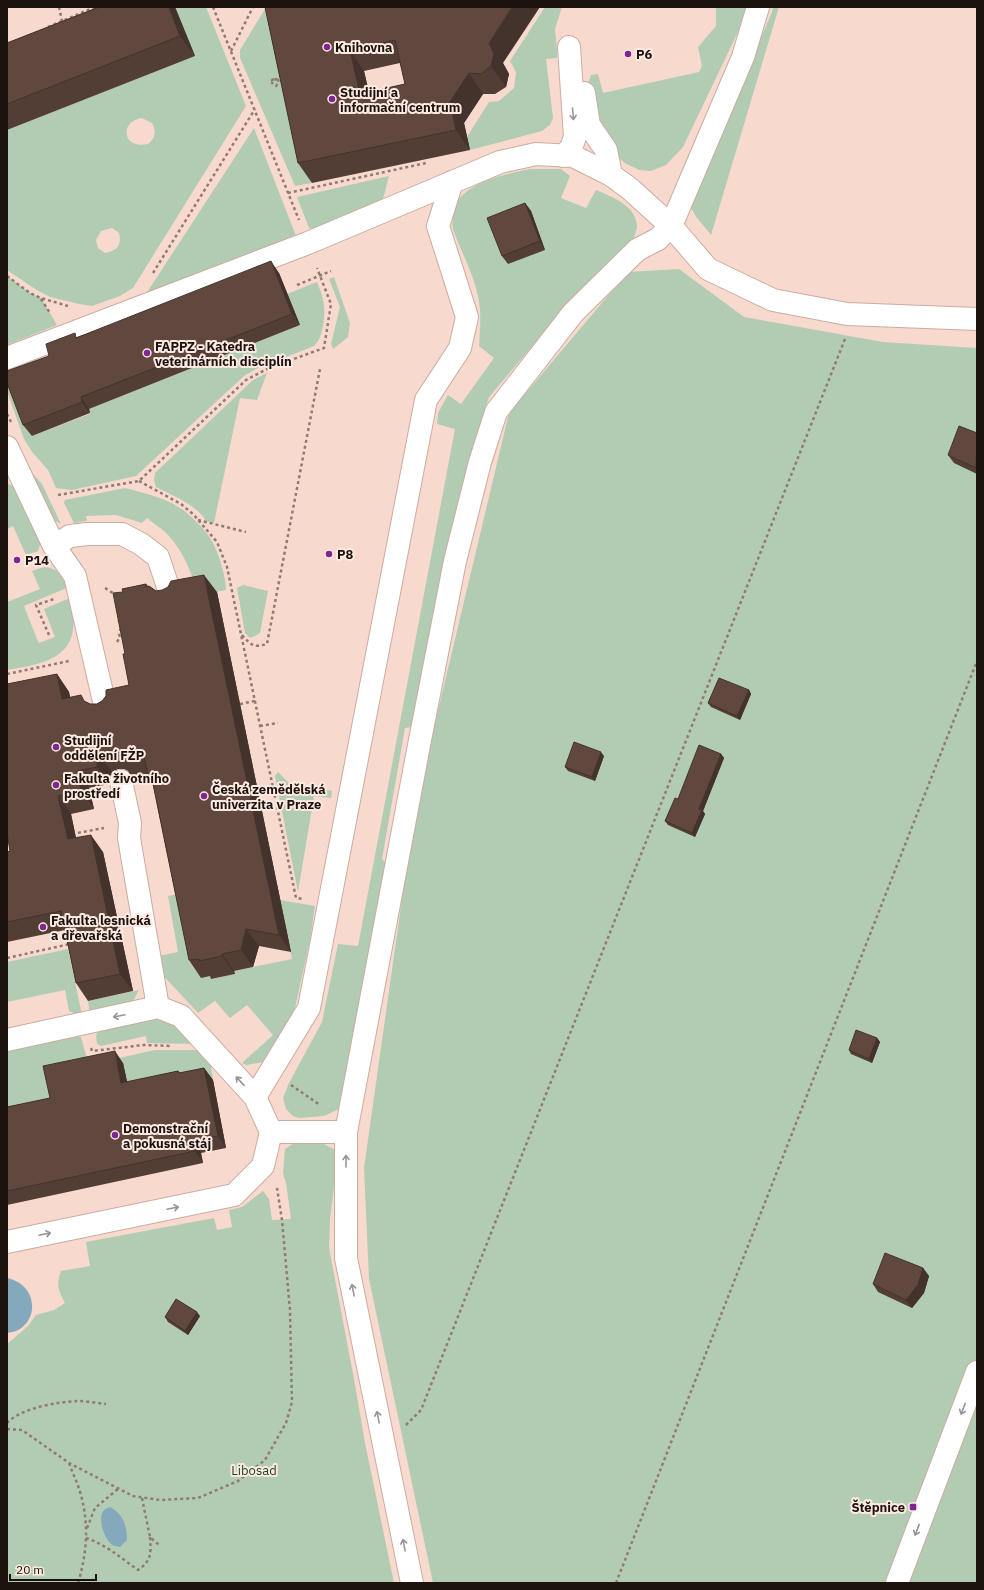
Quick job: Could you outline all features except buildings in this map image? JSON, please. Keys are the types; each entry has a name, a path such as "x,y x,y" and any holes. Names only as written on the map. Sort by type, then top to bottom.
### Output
{"street":[{"path":"412,1583 346,1258 347,1127 418,748 455,561 480,462 496,412 573,313 637,250 658,239 671,226 742,58 758,7"},
{"path":"564,156 571,148 575,137 569,47"},
{"path":"581,72 589,125 606,150 612,175"},
{"path":"7,358 308,243 500,162 536,154 573,156 612,175 629,188 671,226 708,269 774,300 847,314 977,319"},
{"path":"255,1097 310,1008 329,902 426,400 460,348 467,317 438,226 452,182"},
{"path":"7,447 54,546 75,576 106,710"},
{"path":"54,546 70,536 88,534 122,534 141,544 158,557 171,596"},
{"path":"122,782 130,823 129,838 158,1008"},
{"path":"7,1040 158,1008 181,1016 255,1097 271,1132 263,1166 234,1195 7,1242"},
{"path":"271,1132 347,1127"},
{"path":"897,1583 977,1372"}],"path":[{"path":"59,7 62,21"},
{"path":"41,30 95,7"},
{"path":"55,496 139,481 246,380 269,368 324,348 331,304 255,109 213,7"},
{"path":"231,51 253,7"},
{"path":"272,81 273,79 275,79 276,79 278,80 279,82 276,86 273,85 273,80 275,79 284,78"},
{"path":"150,278 255,109"},
{"path":"288,193 426,163"},
{"path":"297,285 332,270"},
{"path":"7,276 30,293 41,298 75,307"},
{"path":"41,298 52,316"},
{"path":"382,1433 401,1430 421,1410 847,336"},
{"path":"242,634 250,643 257,647 267,644 320,369"},
{"path":"139,481 181,504 217,542 227,567 242,634 296,898 329,902"},
{"path":"197,520 246,532"},
{"path":"38,608 48,635"},
{"path":"7,674 94,656"},
{"path":"616,1583 977,662"},
{"path":"240,704 255,701"},
{"path":"260,726 278,723"},
{"path":"64,836 130,823"},
{"path":"7,958 71,944 72,951"},
{"path":"90,1045 92,1051 144,1045 208,1047"},
{"path":"272,1071 327,1110 347,1127"},
{"path":"7,1428 22,1430 69,1463 133,1496 142,1498 160,1500 198,1498 238,1481 265,1460 286,1423 292,1402 290,1310 282,1220 278,1190 263,1166"},
{"path":"7,1423 23,1412 60,1403 79,1401 106,1404"},
{"path":"69,1463 81,1494 87,1528 84,1563 78,1583"},
{"path":"87,1528 95,1508 118,1488"},
{"path":"86,1538 105,1547 138,1570 146,1565 151,1551 150,1537 142,1498"},
{"path":"150,1537 159,1544"}],"green space":[{"path":"175,7 206,7 246,106 133,288 120,296 92,306 50,297 35,289 7,270 7,130 194,56","holes":["142,118 152,123 154,137 148,144 139,145 133,143 129,139 127,129 135,120","112,228 119,233 120,241 118,247 113,251 105,253 98,248 96,240 101,231"]},
{"path":"275,7 312,183 295,186 240,58 240,50 265,9"},
{"path":"545,7 562,7 555,29 557,58 546,59 553,118 550,125 542,131 470,150 467,137 489,102 499,101 514,88 516,72 510,61"},
{"path":"716,7 746,7 738,32 683,147 666,165 651,171 639,170 625,163 609,150 587,86 591,75 598,74 603,93 699,72 702,66 698,47 716,26"},
{"path":"773,7 779,7 711,235 691,208 704,172"},
{"path":"254,128 296,236 146,294"},
{"path":"530,169 561,169 570,176 561,198 586,208 596,190 616,199 628,207 636,219 637,226 634,238 545,331 489,397 472,449 414,727 405,728 382,859 389,866 339,1109 324,1116 299,1118 293,1116 286,1109 283,1098 289,1083 322,1022 338,944 358,946 455,429 437,424 438,413 448,395 461,404 494,358 479,346 479,299 475,284 453,229 453,217 456,205 462,196 471,188 494,178"},
{"path":"389,176 382,203 313,229 309,228 297,197"},
{"path":"679,269 744,317 883,342 977,348 977,1583 433,1583 369,1279 364,1168 415,807 509,413 628,272"},
{"path":"7,276 30,293 41,298 57,325 7,345"},
{"path":"334,277 350,323 348,337 333,349 331,344 340,307 329,279"},
{"path":"317,282 323,299 324,314 321,335 318,342 314,346 256,369 244,376 136,476 72,490 56,488 48,470 33,453 24,439 7,391 7,386 11,385 32,436 90,414 89,409 300,325 287,294"},
{"path":"267,373 257,400 240,398 214,523 206,521 202,515 190,505 156,487 154,480 155,473 253,380"},
{"path":"32,473 42,484 61,524 52,519 29,474"},
{"path":"7,483 19,490 41,541 38,551 26,555 13,526 7,529"},
{"path":"125,488 174,504 183,510 208,534 219,556 226,584 226,590 197,596 190,572 179,549 167,533 147,518 142,523 116,515 86,516 87,521 74,523 64,503 65,500"},
{"path":"44,567 56,571 62,576 69,587 24,606 37,639 39,643 55,637 44,609 72,597 74,620 72,635 68,644 54,657 26,667 7,670 7,602 40,589 32,571"},
{"path":"243,585 268,591 260,633 250,638 245,633 237,588"},
{"path":"278,772 288,782 332,791 331,798 314,796 298,892 275,776"},
{"path":"184,893 212,979 234,974 234,971 292,959 280,900 315,906 310,940 295,1008 270,1053 263,1062 247,1065 242,1063 273,1035 247,1005 230,1018 215,1001 198,1013 159,971 158,956 178,952 168,896"},
{"path":"68,949 82,1015 69,1011 65,990 7,1002 7,962"},
{"path":"139,990 132,1003 90,1013 88,1001"},
{"path":"160,1018 175,1023 196,1044 147,1043 146,1036 101,1046 97,1044 96,1036 98,1031"},
{"path":"76,1036 81,1037 90,1070 58,1110 7,1121 7,1050"},
{"path":"155,1050 201,1050 210,1061 213,1080 130,1095 101,1062"},
{"name":"Libosad","path":"294,1143 322,1143 335,1150 337,1163 330,1219 329,1248 365,1443 394,1583 7,1583 7,1344 28,1326 36,1315 54,1310 65,1303 58,1287 61,1271 90,1266 86,1242 214,1218 217,1230 232,1227 229,1210 242,1207 263,1191 269,1199 272,1220 291,1219 286,1183 283,1173 285,1149"}],"water":[{"path":"7,1278 19,1283 27,1290 31,1298 32,1308 30,1317 25,1325 17,1330 7,1333"},
{"path":"110,1507 118,1513 125,1525 127,1540 120,1547 114,1546 108,1541 102,1527 102,1513"}],"place":[{"name":"Knihovna","path":"327,47"},
{"name":"P6","path":"628,54"},
{"name":"Studijní a informační centrum","path":"332,99"},
{"name":"FAPPZ - Katedra veterinárních disciplín","path":"147,353"},
{"name":"P8","path":"329,554"},
{"name":"P14","path":"17,560"},
{"name":"Studijní oddělení FŽP","path":"56,747"},
{"name":"Fakulta životního prostředí","path":"56,785"},
{"name":"Česká zemědělská univerzita v Praze","path":"204,796"},
{"name":"Fakulta lesnická a dřevařská","path":"43,927"},
{"name":"Demonstrační a pokusná stáj","path":"115,1135"},
{"name":"Štěpnice","path":"913,1507"}]}
